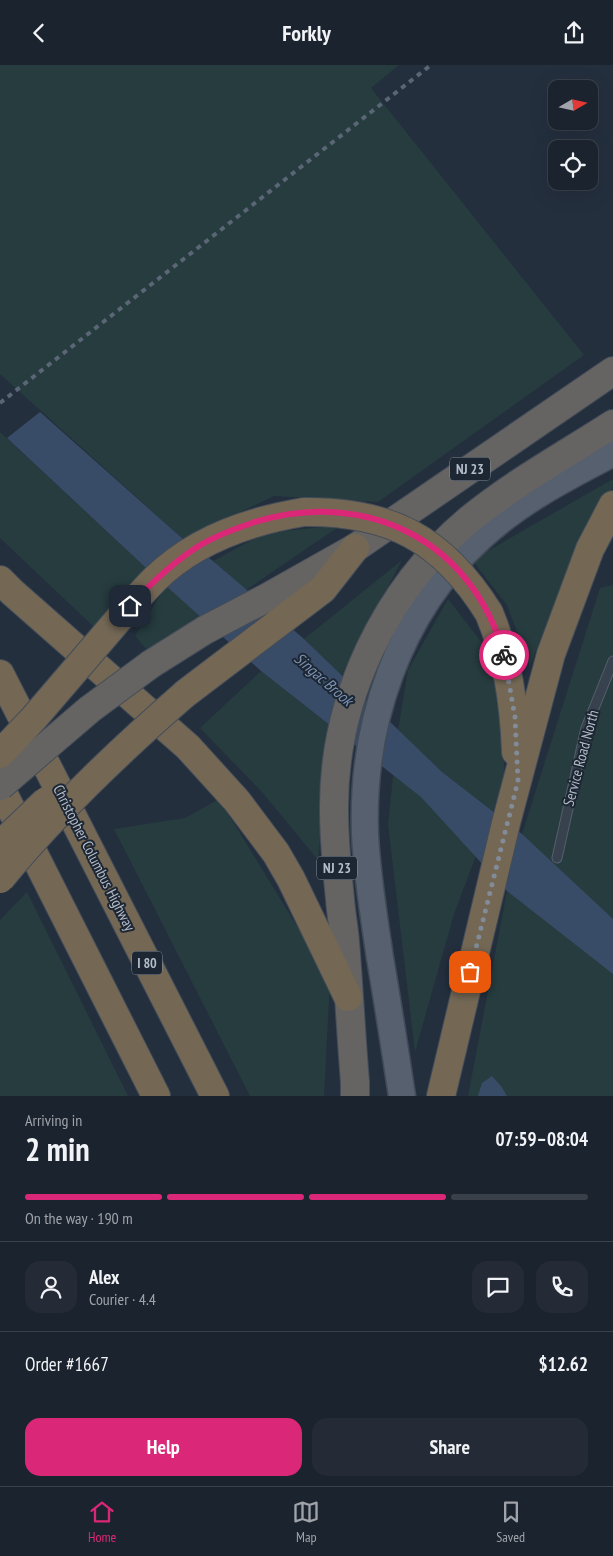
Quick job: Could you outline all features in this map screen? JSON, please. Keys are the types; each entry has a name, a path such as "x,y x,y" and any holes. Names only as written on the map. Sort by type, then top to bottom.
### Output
{"highway":[{"path":"586,390 613,366"},
{"name":"NJ 23","path":"0,787 90,709 151,664 205,630 355,548 613,371"},
{"name":"NJ 23","path":"355,1096 345,940 334,817 340,739 356,684 376,637 408,584 428,560 491,503 613,424"},
{"path":"515,486 613,439"},
{"path":"441,1096 506,823 551,654 590,549 613,505"},
{"path":"0,754 34,718 130,606 170,566 203,544 245,525 272,517 304,512 332,511 361,515 390,524 415,536 437,551 458,570 476,591 489,613 499,636 515,717 518,781"},
{"path":"0,845 40,806 105,751 186,693 322,589 355,548"},
{"path":"0,580 188,747 237,801 276,853 291,879 348,997"},
{"name":"Christopher Columbus Highway","path":"0,674 214,1096"},
{"path":"0,879 50,821 112,759 186,693"},
{"path":"0,787 156,1096"}],"main road":[{"path":"402,1096 370,895 365,835 367,769 380,702 398,652 412,623 426,599 461,556 481,536 526,502 613,453"}],"lane":[{"name":"Service Road North","path":"557,858 586,728 613,661"}],"green space":[{"path":"0,65 399,65 371,88 584,355 378,502 274,496 183,539 0,374"},
{"path":"0,432 146,568 94,627 0,538"},
{"path":"613,479 613,487 567,572 530,666 507,605 472,560"},
{"path":"341,525 246,590 213,561 265,533"},
{"path":"402,560 341,676 304,639"},
{"path":"613,585 613,1096 468,1096 507,891 522,834 600,588"},
{"path":"169,587 200,616 148,651 135,636 163,591"},
{"path":"448,599 497,662 505,779 454,914 415,1052 388,824 398,730 408,670"},
{"path":"261,671 332,727 318,860 262,792 200,728"},
{"path":"219,799 330,980 324,1096 250,1096 114,829 185,818"},
{"path":"27,892 128,1096 0,1096 0,920"}],"water":[{"name":"Singac Brook","path":"40,412 183,539 213,561 304,639 442,772 522,834 613,919 613,974 507,891 421,797 261,671 146,568 7,438"},
{"path":"492,1076 507,1096 478,1096 482,1083"}],"railway":[{"path":"0,403 431,65"}],"way so far":[{"path":"470,972 518,781 515,717 504,655"}],"route":[{"path":"130,606 170,566 220,535 272,517 304,512 332,511 361,515 390,524 415,536 437,551 458,570 476,591 489,613 499,636 504,655"}]}
